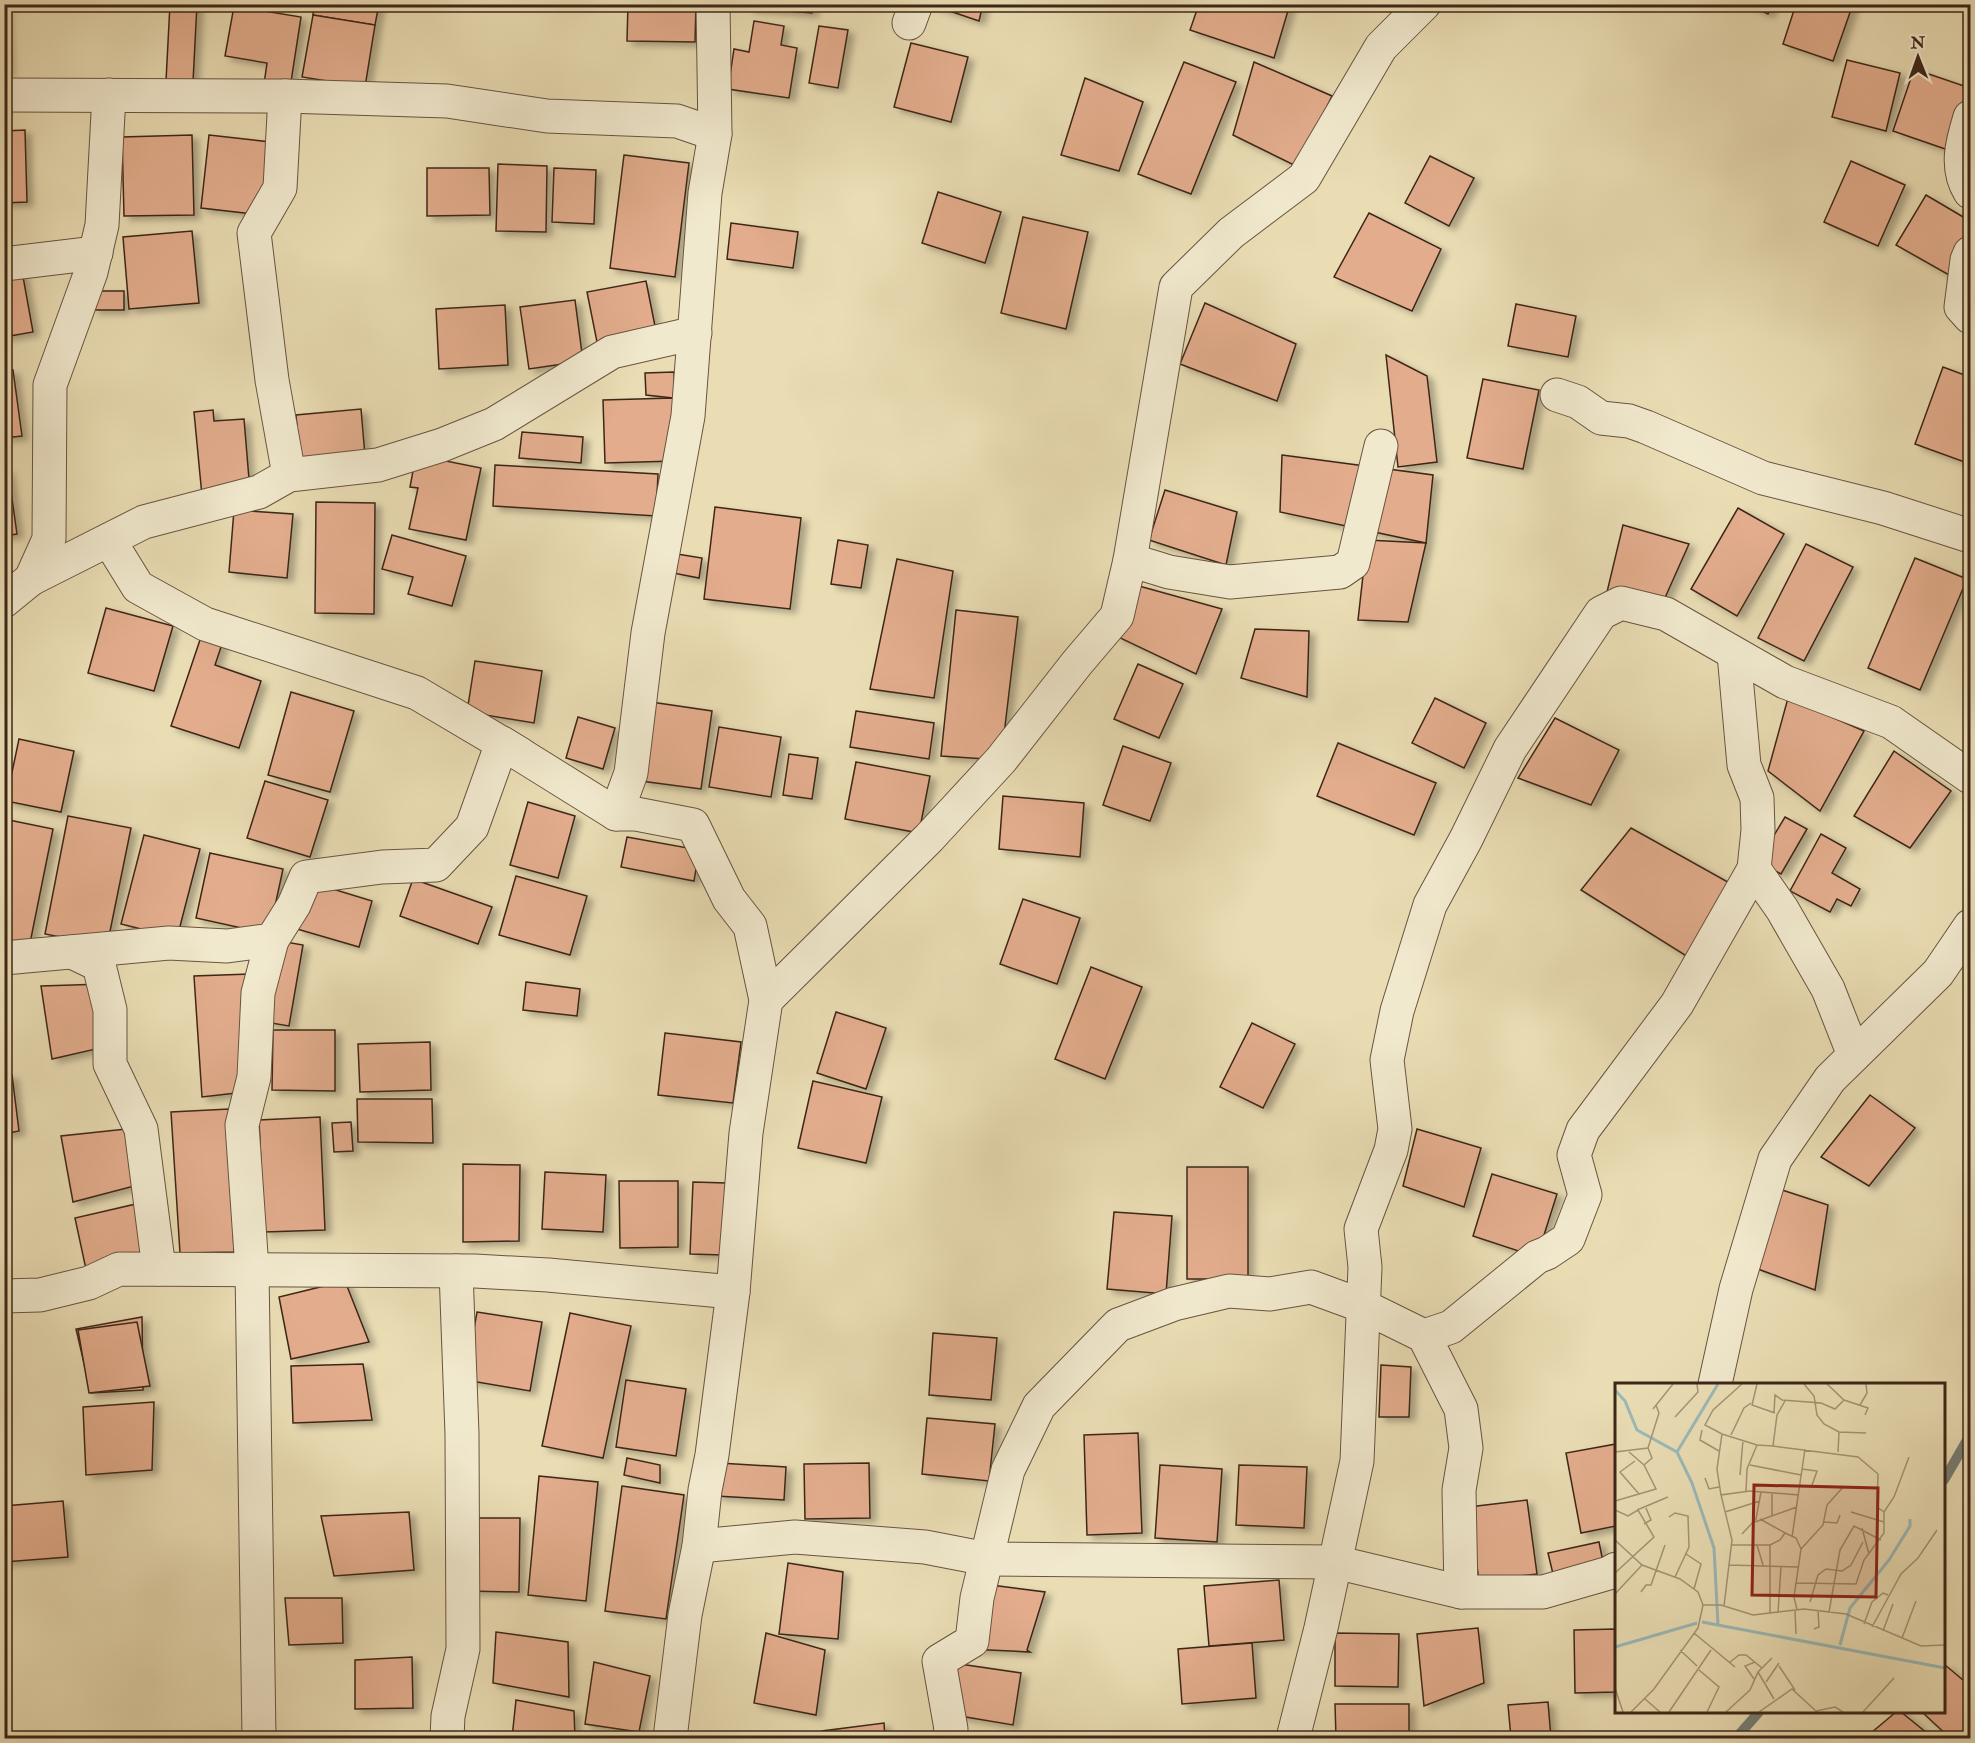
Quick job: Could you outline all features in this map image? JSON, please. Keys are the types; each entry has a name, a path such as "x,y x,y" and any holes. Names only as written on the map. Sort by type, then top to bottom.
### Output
{"street":[{"path":"616,814 631,773 648,633 688,416 705,194 715,135 713,4"},
{"path":"766,1000 929,838 1000,760 1117,616 1130,560 1176,287 1231,233 1304,178 1381,47 1424,4"},
{"path":"4,95 285,96 447,101 547,116 677,121 715,135"},
{"path":"31,579 49,539 50,385 91,272 102,225 109,95"},
{"path":"285,96 280,188 254,233 272,380 289,475"},
{"path":"1971,117 1962,141 1960,167 1971,192"},
{"path":"4,264 96,253"},
{"path":"1971,253 1967,260 1961,307 1971,317"},
{"path":"4,601 31,579 144,522 258,492 289,475 378,465 442,445 494,424 612,352 695,333"},
{"path":"1557,395 1578,402 1601,418 1629,421 1646,427 1763,478 1883,508 1971,536"},
{"path":"1130,560 1169,572 1230,582 1340,572 1353,563 1382,446"},
{"path":"109,540 138,587 205,624 417,693 550,770 616,814 636,814 693,825 729,899 750,926 766,1000 746,1133 733,1292 712,1455 686,1615 670,1738"},
{"path":"1293,1738 1321,1628 1357,1461 1365,1267 1361,1229 1391,1150 1395,1129 1387,1060 1397,1011 1430,905 1466,839 1510,749 1601,613 1621,603 1666,614 1785,682 1891,722 1971,777"},
{"path":"1424,1336 1451,1327 1537,1257 1568,1239 1585,1195 1574,1155 1583,1130 1677,1004 1754,869 1758,830 1757,798 1744,765 1734,654"},
{"path":"259,1738 252,1269 242,1125 254,1077 258,993 272,940 294,905 306,877 382,867 436,865 472,827 502,744"},
{"path":"1754,869 1782,909 1828,989 1854,1055"},
{"path":"1714,1383 1736,1289 1774,1159 1830,1079 1938,973 1971,926"},
{"path":"4,958 169,943 228,946 272,940"},
{"path":"72,952 99,965 110,1010 110,1064 141,1129 159,1269"},
{"path":"4,1296 39,1295 89,1283 119,1269 456,1271 548,1275 733,1292"},
{"path":"447,1738 448,1716 463,1649 462,1434 456,1271"},
{"path":"949,1738 951,1729 939,1661 972,1641 977,1598 1008,1470 1039,1406 1118,1325 1174,1304 1229,1291 1270,1294 1311,1287 1363,1306 1424,1336 1461,1409 1466,1448 1459,1490 1461,1592"},
{"path":"699,1546 795,1538 925,1547 987,1559 1335,1562 1461,1592 1543,1592 1615,1570"}],"building":[{"path":"170,4 197,4 193,82 166,81"},
{"path":"314,4 379,4 375,25 313,15"},
{"path":"628,4 696,4 695,42 627,41"},
{"path":"748,4 813,4 812,13 748,8"},
{"path":"929,4 983,4 979,21"},
{"path":"1199,4 1290,4 1274,58 1190,30"},
{"path":"1747,4 1773,4 1768,14"},
{"path":"1796,4 1853,4 1833,61 1783,44"},
{"path":"234,6 301,17 290,88 264,84 267,63 225,56"},
{"path":"4,9 6,9 8,73 4,73"},
{"path":"313,15 375,25 365,87 302,77"},
{"path":"754,21 784,26 781,45 797,48 789,98 728,89 734,49 749,52"},
{"path":"819,26 848,30 838,88 809,83"},
{"path":"911,43 968,57 951,122 894,107"},
{"path":"1847,60 1900,73 1886,131 1832,117"},
{"path":"1184,62 1236,82 1191,194 1138,174"},
{"path":"1254,62 1332,96 1298,167 1233,135"},
{"path":"1914,69 1970,88 1970,106 1954,152 1893,131"},
{"path":"1085,78 1143,102 1119,171 1061,155"},
{"path":"25,130 27,202 4,203 4,131"},
{"path":"192,135 194,215 124,216 122,137"},
{"path":"209,135 270,142 262,215 201,208"},
{"path":"624,155 689,163 675,277 610,268"},
{"path":"1430,156 1474,178 1449,226 1405,203"},
{"path":"1851,161 1905,185 1878,246 1824,222"},
{"path":"498,164 547,166 546,232 496,231"},
{"path":"427,168 489,168 490,215 427,216"},
{"path":"554,168 596,170 594,224 552,222"},
{"path":"938,192 1001,212 985,263 922,243"},
{"path":"1926,195 1970,221 1970,239 1949,275 1896,245"},
{"path":"1369,213 1441,249 1412,311 1334,277"},
{"path":"1023,217 1088,232 1066,329 1001,313"},
{"path":"731,223 798,232 793,268 727,259"},
{"path":"192,231 199,303 129,309 123,237"},
{"path":"22,271 33,332 4,337 4,274"},
{"path":"646,281 657,336 598,347 587,292"},
{"path":"92,291 124,291 124,310 93,310"},
{"path":"575,300 583,361 529,369 520,307"},
{"path":"1205,303 1296,344 1277,401 1180,364"},
{"path":"1516,304 1576,316 1568,357 1508,346"},
{"path":"505,305 508,365 439,369 436,309"},
{"path":"1386,355 1427,376 1437,462 1398,467"},
{"path":"1943,367 1970,377 1970,464 1915,444"},
{"path":"13,370 22,436 4,438 4,371"},
{"path":"674,372 675,394 673,398 646,395 645,373"},
{"path":"1483,379 1539,390 1523,469 1467,458"},
{"path":"673,398 675,461 605,463 603,400"},
{"path":"361,409 365,456 300,462 296,415"},
{"path":"213,410 214,421 244,419 250,491 202,496 194,412"},
{"path":"522,432 583,437 581,463 519,458"},
{"path":"416,455 481,468 466,540 409,529 418,488 410,487"},
{"path":"1282,455 1433,475 1426,543 1280,512"},
{"path":"495,465 658,474 656,516 493,506"},
{"path":"4,470 8,470 17,534 4,536"},
{"path":"1165,490 1237,512 1226,565 1149,540"},
{"path":"316,502 375,503 374,614 315,613"},
{"path":"715,507 801,518 790,609 704,599"},
{"path":"1738,508 1784,534 1737,616 1691,589"},
{"path":"234,510 293,514 287,578 229,572"},
{"path":"1623,525 1689,544 1664,600 1607,592"},
{"path":"392,535 466,556 452,606 408,594 413,577 382,569"},
{"path":"838,540 868,545 861,588 831,584"},
{"path":"1367,540 1426,543 1408,622 1358,620"},
{"path":"1806,544 1853,567 1804,661 1758,638"},
{"path":"677,554 702,558 699,578 673,573"},
{"path":"1915,558 1967,579 1920,690 1868,668"},
{"path":"897,559 953,571 934,698 870,689"},
{"path":"1139,586 1222,609 1196,674 1116,636"},
{"path":"106,608 173,626 154,691 88,673"},
{"path":"956,610 1018,617 1001,760 941,756"},
{"path":"1255,629 1309,631 1307,697 1241,678"},
{"path":"202,634 223,641 215,665 261,681 239,748 171,726"},
{"path":"475,661 542,671 534,723 467,712"},
{"path":"1138,664 1183,684 1159,738 1114,719"},
{"path":"291,692 354,711 330,792 268,775"},
{"path":"1435,698 1486,723 1464,768 1412,743"},
{"path":"1788,698 1864,731 1820,811 1768,771"},
{"path":"651,702 712,711 701,789 641,781"},
{"path":"856,711 934,723 929,759 850,747"},
{"path":"578,717 615,728 603,769 566,758"},
{"path":"1555,718 1619,750 1591,805 1518,778"},
{"path":"719,727 781,737 771,797 709,787"},
{"path":"19,739 74,751 61,812 6,801"},
{"path":"1338,743 1436,783 1414,835 1317,796"},
{"path":"1123,746 1171,763 1150,821 1103,805"},
{"path":"1894,751 1951,791 1910,848 1854,816"},
{"path":"789,754 818,758 812,799 783,795"},
{"path":"856,762 930,776 919,833 845,819"},
{"path":"265,781 328,800 310,857 247,838"},
{"path":"1003,796 1084,803 1080,857 999,849"},
{"path":"528,802 575,816 558,878 510,865"},
{"path":"68,816 131,828 107,946 45,934"},
{"path":"1785,817 1807,829 1781,874 1758,862"},
{"path":"4,819 53,829 29,948 4,943"},
{"path":"1631,828 1735,886 1688,957 1581,890"},
{"path":"1821,834 1846,848 1832,873 1860,889 1851,906 1837,899 1830,912 1790,891"},
{"path":"144,835 200,849 177,938 121,924"},
{"path":"627,837 699,850 694,881 621,867"},
{"path":"210,853 283,869 269,934 196,918"},
{"path":"516,876 587,896 570,955 499,935"},
{"path":"413,879 492,907 478,944 400,916"},
{"path":"310,882 372,901 359,947 297,929"},
{"path":"1023,899 1080,918 1057,984 1000,964"},
{"path":"280,941 303,945 289,1026 265,1022"},
{"path":"1091,967 1142,987 1105,1079 1055,1059"},
{"path":"250,974 236,1093 202,1097 194,976"},
{"path":"526,982 580,989 577,1016 523,1010"},
{"path":"104,984 96,1049 52,1059 41,986"},
{"path":"836,1012 886,1028 866,1089 817,1073"},
{"path":"1252,1023 1295,1044 1263,1108 1220,1087"},
{"path":"273,1030 335,1030 335,1091 272,1090"},
{"path":"665,1033 741,1042 733,1103 658,1095"},
{"path":"430,1042 431,1090 360,1092 358,1044"},
{"path":"4,1075 12,1075 19,1131 4,1134"},
{"path":"813,1081 882,1097 866,1163 798,1148"},
{"path":"1870,1095 1915,1128 1869,1186 1821,1157"},
{"path":"357,1099 432,1099 433,1143 358,1142"},
{"path":"229,1109 234,1252 180,1253 171,1112"},
{"path":"320,1117 325,1230 264,1232 259,1120"},
{"path":"351,1122 353,1151 334,1152 332,1123"},
{"path":"126,1129 138,1185 73,1202 61,1136"},
{"path":"1417,1129 1481,1148 1464,1207 1403,1186"},
{"path":"463,1164 520,1165 519,1241 463,1242"},
{"path":"1187,1167 1248,1167 1248,1279 1187,1279"},
{"path":"545,1172 606,1175 603,1232 542,1229"},
{"path":"1492,1174 1557,1194 1537,1257 1473,1236"},
{"path":"619,1181 678,1181 678,1247 620,1248"},
{"path":"693,1182 726,1183 723,1255 690,1254"},
{"path":"1776,1188 1828,1205 1815,1290 1755,1268"},
{"path":"136,1204 157,1261 87,1274 75,1218"},
{"path":"1114,1212 1172,1216 1166,1294 1107,1289"},
{"path":"345,1281 369,1342 291,1359 279,1297"},
{"path":"477,1312 542,1322 530,1391 465,1380"},
{"path":"570,1313 631,1326 603,1458 542,1446"},
{"path":"142,1317 143,1390 91,1393 76,1329"},
{"path":"137,1322 150,1386 89,1393 78,1330"},
{"path":"933,1333 997,1338 991,1400 929,1395"},
{"path":"363,1364 372,1420 293,1423 291,1366"},
{"path":"1381,1365 1411,1367 1409,1417 1379,1417"},
{"path":"626,1380 686,1389 676,1456 616,1447"},
{"path":"154,1402 152,1470 86,1475 83,1407"},
{"path":"927,1418 995,1424 989,1481 922,1474"},
{"path":"1138,1433 1142,1533 1087,1535 1084,1435"},
{"path":"1615,1444 1615,1526 1581,1533 1566,1453"},
{"path":"627,1458 660,1465 660,1483 624,1475"},
{"path":"719,1463 786,1467 784,1500 716,1496"},
{"path":"869,1463 870,1518 805,1519 804,1464"},
{"path":"1160,1465 1222,1469 1217,1542 1155,1538"},
{"path":"1239,1465 1307,1467 1304,1528 1236,1525"},
{"path":"539,1476 598,1482 586,1601 528,1595"},
{"path":"622,1486 684,1495 666,1619 605,1611"},
{"path":"1527,1500 1537,1574 1479,1581 1469,1507"},
{"path":"63,1501 68,1557 4,1562 4,1506"},
{"path":"409,1512 414,1570 334,1576 321,1516"},
{"path":"468,1518 520,1518 519,1592 467,1591"},
{"path":"1599,1542 1604,1567 1554,1578 1548,1553"},
{"path":"788,1563 843,1572 838,1639 779,1634"},
{"path":"1279,1580 1284,1640 1209,1646 1204,1586"},
{"path":"975,1583 1045,1592 1027,1650 1030,1652 967,1649"},
{"path":"285,1598 342,1598 343,1643 289,1645"},
{"path":"1478,1628 1484,1683 1424,1706 1417,1634"},
{"path":"1615,1629 1615,1692 1575,1693 1574,1630"},
{"path":"496,1632 568,1642 569,1697 493,1683"},
{"path":"766,1633 825,1650 816,1715 754,1703"},
{"path":"1335,1633 1399,1634 1398,1687 1335,1686"},
{"path":"1252,1643 1256,1698 1182,1704 1178,1649"},
{"path":"412,1657 413,1708 355,1709 355,1660"},
{"path":"939,1661 1021,1673 1013,1725 960,1716"},
{"path":"594,1662 650,1676 639,1732 585,1724"},
{"path":"1945,1665 1970,1686 1970,1738 1950,1738 1923,1713 1945,1713"},
{"path":"516,1700 574,1711 575,1738 512,1738"},
{"path":"1548,1702 1551,1738 1511,1738 1508,1705"},
{"path":"1335,1704 1409,1704 1409,1738 1336,1738"},
{"path":"1895,1713 1902,1713 1933,1738 1865,1738"},
{"path":"884,1723 885,1738 823,1738 822,1731"}],"waterway":[{"path":"1945,1478 1970,1435"},
{"path":"1736,1738 1758,1713"}]}
